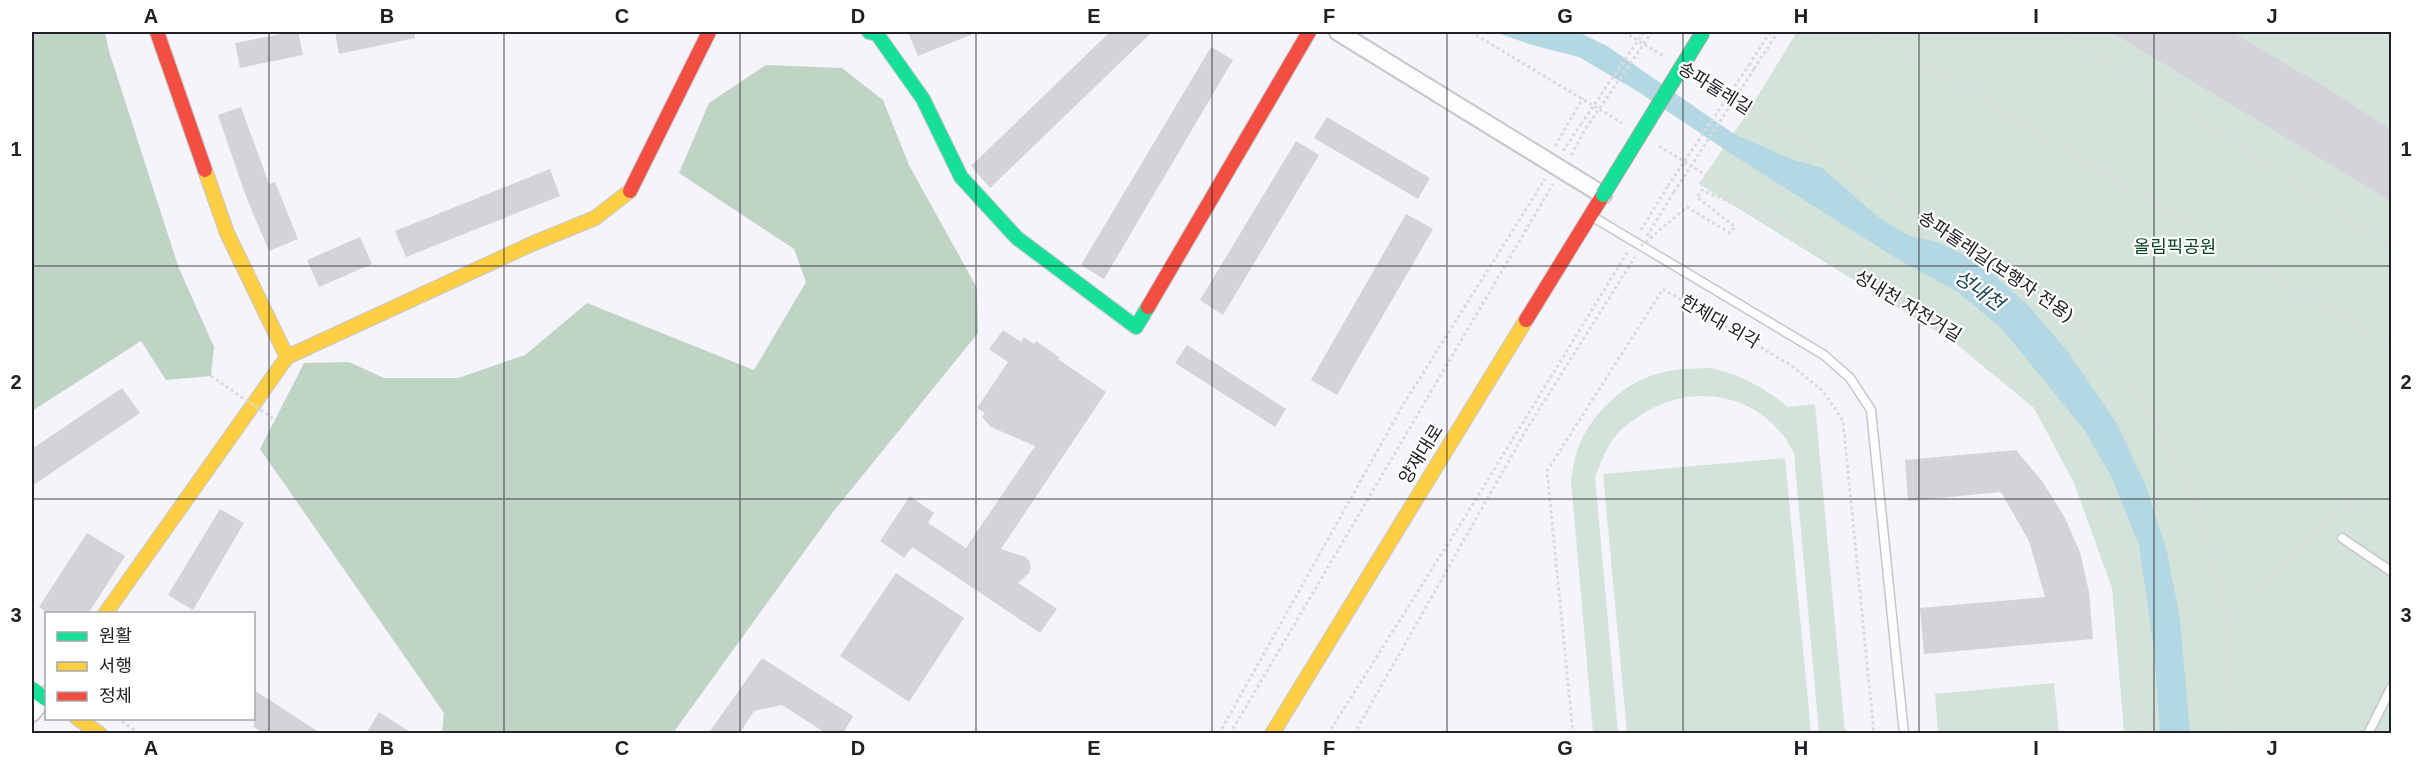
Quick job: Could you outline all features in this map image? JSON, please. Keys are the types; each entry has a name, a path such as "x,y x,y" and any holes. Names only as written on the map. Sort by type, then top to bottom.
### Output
{"street":[{"path":"157,32 227,233 287,357"},
{"path":"106,612 287,357 534,243 595,218 630,191 709,32"},
{"path":"869,32 877,34 923,99 961,177 977,195 1017,238 1136,327 1309,32"},
{"path":"1338,32 1603,195"},
{"name":"양재대로","path":"1272,734 1703,32"},
{"path":"32,713 42,695"},
{"path":"80,720 100,734"}],"lane":[{"path":"1590,215 1824,354 1850,378 1872,410 1904,734"},
{"path":"2342,538 2391,572"},
{"path":"2368,734 2391,686"}],"path":[{"path":"1471,32 1632,129"},
{"name":"송파둘레길","path":"1624,32 1674,63"},
{"path":"1550,163 1581,124 1644,32"},
{"path":"1586,128 1652,32"},
{"path":"1354,734 1528,427 1638,244 1668,186 1770,32"},
{"path":"1328,734 1638,244 1778,32"},
{"path":"1870,32 2391,346"},
{"path":"2063,32 2391,248"},
{"name":"송파둘레길","path":"1695,75 1805,144"},
{"path":"1218,734 1403,405 1550,163 1582,99"},
{"name":"성내천 자전거길","path":"1651,141 1769,214 1827,258 1918,310 1995,360 2034,397 2061,433 2089,480 2115,541 2127,580 2142,734"},
{"name":"송파둘레길(보행자 전용)","path":"1805,144 1943,228 2077,320 2148,406 2190,488 2217,576 2229,639 2231,734"},
{"path":"1638,244 1687,207 1730,233 1735,227 1696,197 1702,190 1788,228"},
{"path":"1230,734 1528,228"},
{"name":"한체대 외각","path":"1573,734 1547,471 1663,289 1792,366 1822,391 1844,421 1874,734"},
{"path":"211,376 275,420"},
{"path":"2224,616 2359,495"},
{"path":"120,720 140,734"}],"green space":[{"path":"32,32 105,32 109,51 178,266 214,347 211,376 166,380 141,341 32,411"},
{"name":"올림픽공원","path":"1797,32 2391,32 2391,733 2124,733 2112,588 2074,483 2034,408 1955,343 1699,184 1746,115"},
{"path":"766,65 842,68 883,100 909,165 977,288 978,333 833,512 673,733 442,733 444,713 260,449 304,363 349,362 384,378 458,378 525,355 587,303 754,370 806,282 794,249 679,173 709,103"},
{"path":"1710,368 1752,383 1788,407 1815,404 1845,733 1819,733 1794,453 1782,434 1752,409 1735,401 1698,396 1679,398 1661,404 1627,424 1610,444 1595,477 1618,733 1593,733 1571,480 1577,452 1584,435 1600,412 1610,401 1634,384 1666,371"},
{"path":"1785,458 1811,733 1627,733 1603,474"},
{"path":"2054,683 2059,733 1938,733 1935,694"}],"water":[{"name":"성내천","path":"1495,32 1578,32 1607,46 1734,134 1791,159 1822,168 1878,217 1907,235 1937,242 1979,262 2027,304 2069,353 2115,421 2145,483 2167,552 2180,619 2190,733 2160,733 2154,649 2139,545 2111,476 2085,431 2003,330 1958,292 1899,260 1637,91 1579,57 1532,45"}],"building":[{"path":"298,32 303,55 240,68 235,43"},
{"path":"335,32 415,32 415,38 339,54"},
{"path":"908,32 978,32 918,56"},
{"path":"1110,32 1152,32 990,188 971,166"},
{"path":"2111,32 2232,32 2335,93 2391,130 2391,201"},
{"path":"1211,47 1233,60 1104,279 1081,265"},
{"path":"241,107 269,184 275,182 298,239 269,251 245,194 218,115"},
{"path":"1327,117 1430,178 1418,199 1314,138"},
{"path":"1296,141 1319,155 1223,315 1200,300"},
{"path":"550,169 560,196 406,257 395,231"},
{"path":"1406,214 1433,229 1337,395 1311,380"},
{"path":"360,237 372,264 319,287 307,260"},
{"path":"1003,330 1021,342 1024,337 1034,344 1036,341 1106,392 1001,549 1026,557 1031,568 1018,583 1057,609 1040,633 912,547 904,558 880,541 910,496 934,513 928,523 966,548 1035,446 991,427 982,417 985,413 977,408 1008,362 989,349"},
{"path":"1187,345 1286,409 1275,427 1175,363"},
{"path":"122,388 140,413 32,486 32,449"},
{"path":"2016,450 2042,481 2064,516 2080,552 2089,592 2093,639 1924,654 1920,608 2045,597 2029,541 2001,492 1908,501 1905,460"},
{"path":"220,509 244,523 193,610 168,595"},
{"path":"87,533 125,556 89,612 46,612 39,607"},
{"path":"896,573 964,618 909,702 840,656"},
{"path":"762,658 853,716 843,734 827,734 782,705 754,711 739,734 708,734"},
{"path":"255,691 322,734 264,734 254,727"},
{"path":"379,712 413,734 366,734"}],"traffic: fast":[{"path":"869,32 877,34 923,99 961,177 1017,238 1136,327 1148,307"},
{"path":"1603,195 1703,32"},
{"path":"32,689 45,698"}],"traffic: slow":[{"path":"106,612 287,357 227,233 205,170"},
{"path":"287,357 534,243 595,218 630,191"},
{"path":"1272,734 1526,320"},
{"path":"80,720 100,734"}],"traffic: jam":[{"path":"157,32 205,170"},
{"path":"630,191 709,32"},
{"path":"1148,307 1309,32"},
{"path":"1526,320 1603,195"}]}
